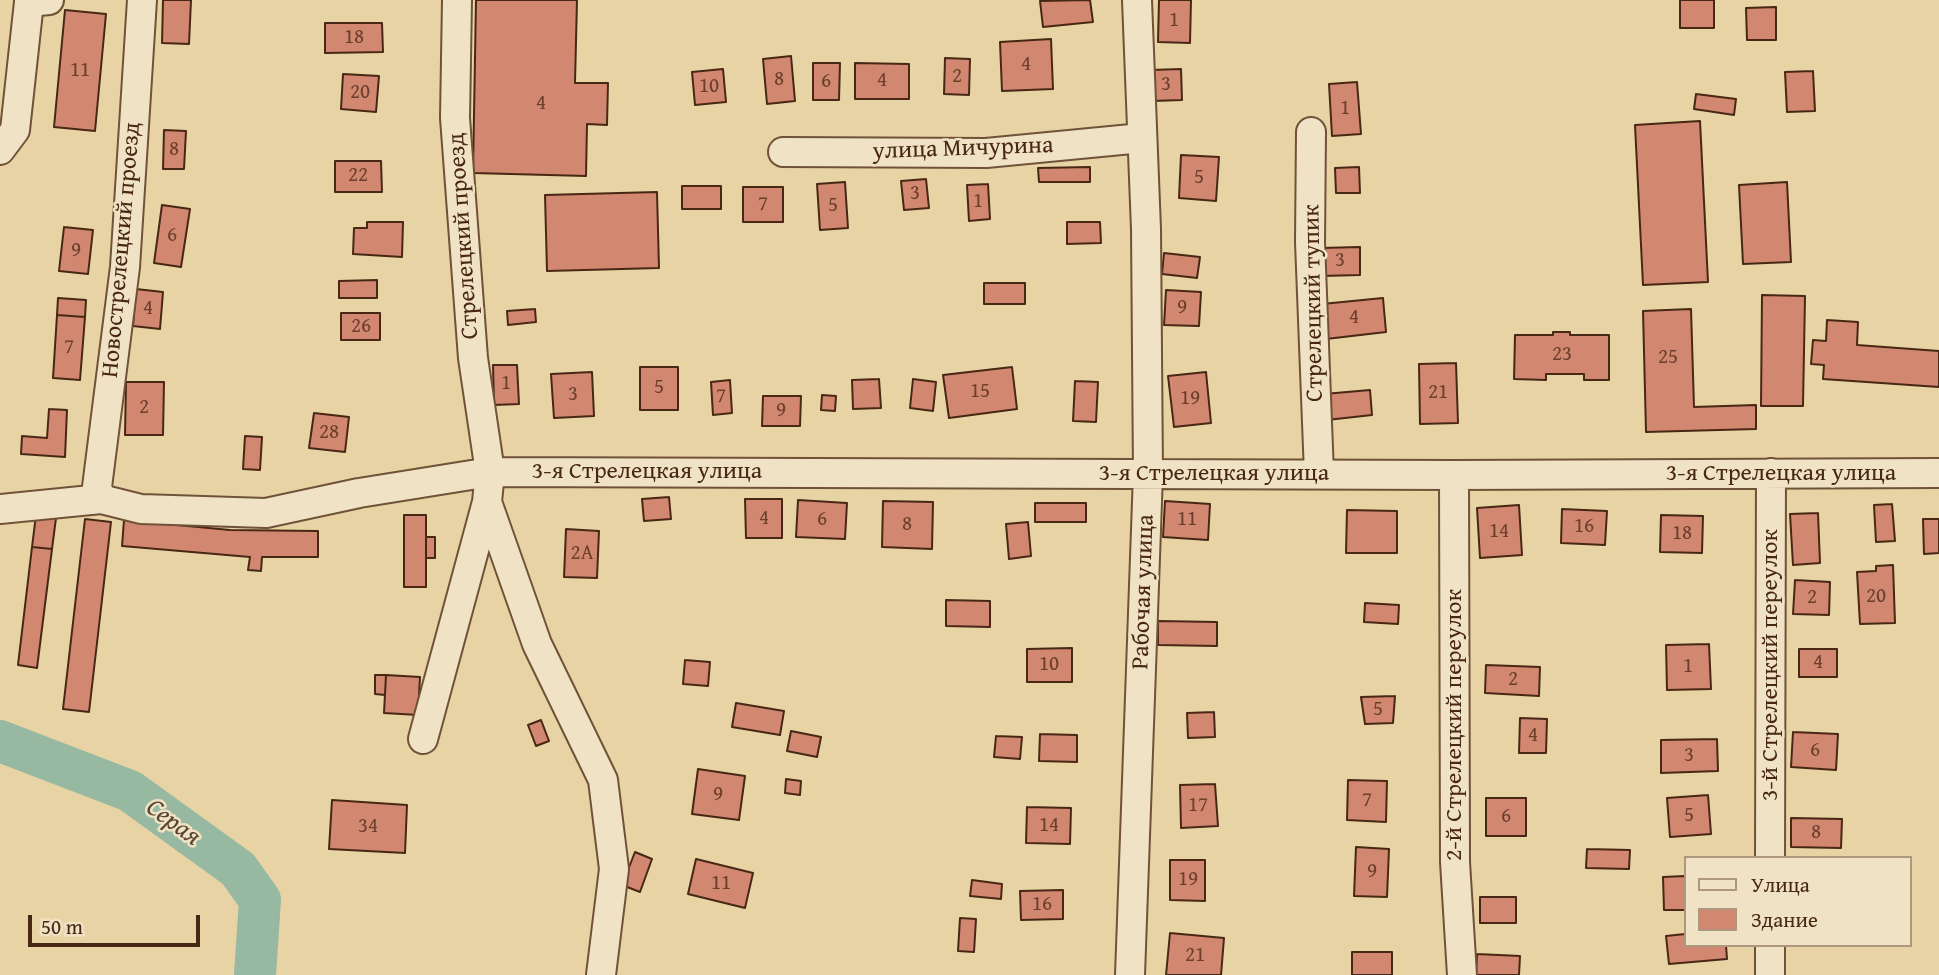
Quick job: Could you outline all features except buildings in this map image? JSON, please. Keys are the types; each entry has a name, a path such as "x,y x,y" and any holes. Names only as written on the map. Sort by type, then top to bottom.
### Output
{"street":[{"path":"0,150 15,130 29,2 49,0"},
{"name":"Новострелецкий проезд","path":"101,499 97,487 125,267 142,0"},
{"name":"Стрелецкий проезд","path":"424,739 487,502 490,472 472,358 455,118 457,0"},
{"name":"Рабочая улица","path":"1130,975 1148,474 1146,229 1137,0"},
{"name":"Стрелецкий тупик","path":"1311,132 1310,242 1319,474"},
{"name":"улица Мичурина","path":"783,152 986,152 1142,138"},
{"name":"3-я Стрелецкая улица","path":"0,509 101,499 141,509 266,513 490,472 1454,475 1939,473"},
{"name":"3-й Стрелецкий переулок","path":"1770,856 1771,473"},
{"name":"2-й Стрелецкий переулок","path":"1454,475 1455,862 1462,975"},
{"path":"487,502 537,644 603,780 614,869 600,975"},
{"path":"1770,947 1770,975"}],"waterway":[{"name":"Серая","path":"0,741 130,791 238,869 260,900 255,975"}]}
